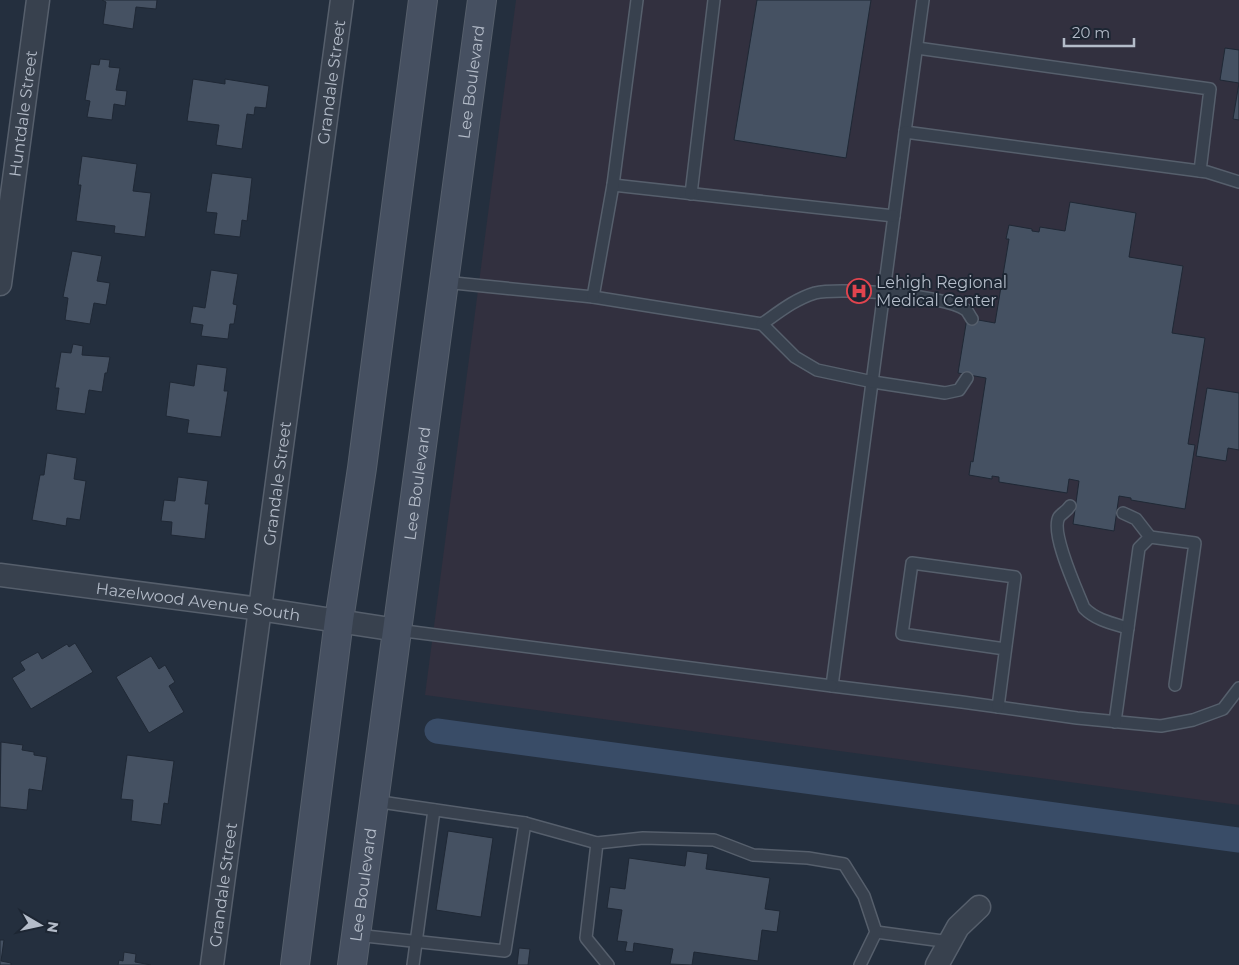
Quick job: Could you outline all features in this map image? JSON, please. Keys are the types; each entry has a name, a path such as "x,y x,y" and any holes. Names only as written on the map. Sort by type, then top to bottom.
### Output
{"main road":[{"path":"295,965 339,620 363,458 423,0"},
{"name":"Lee Boulevard","path":"352,965 482,0"}],"street":[{"name":"Huntdale Street","path":"0,284 38,0"},
{"name":"Grandale Street","path":"212,965 342,0"},
{"name":"Hazelwood Avenue South","path":"0,575 260,609 397,630"},
{"path":"937,965 958,927 979,907"}],"lane":[{"path":"593,296 613,185 637,0"},
{"path":"691,194 714,0"},
{"path":"832,686 923,0"},
{"path":"917,48 1210,89 1200,171"},
{"path":"905,132 1200,171 1239,182"},
{"path":"613,185 894,216"},
{"path":"444,282 593,296 762,324 795,356 817,370 873,382 945,393 959,390 966,378"},
{"path":"762,324 791,303 815,293 863,291 925,298 950,304 966,310 972,319"},
{"path":"1070,506 1059,517 1057,529 1059,542 1084,608 1091,615 1101,620 1128,628"},
{"path":"1123,513 1136,519 1150,537 1195,543 1175,685"},
{"path":"1115,722 1139,548 1150,537"},
{"path":"998,707 1006,649 1015,578 912,563 902,634 1006,649"},
{"path":"397,630 1077,718 1161,726 1192,720 1223,709 1239,688"},
{"path":"374,801 525,823 597,844 643,838 714,840 753,855 808,858 844,864 864,896 876,932 860,965"},
{"path":"413,965 434,810"},
{"path":"356,935 506,951 525,823"},
{"path":"597,844 586,938 608,965"},
{"path":"876,932 950,942"}],"shaded area":[{"name":"Lehigh Regional Medical Center","path":"516,0 1239,0 1239,805 425,695"}],"building":[{"path":"102,0 157,0 156,9 136,7 133,29 103,24 106,2"},
{"path":"757,0 871,0 846,158 734,140"},
{"path":"1225,48 1239,50 1239,83 1220,80"},
{"path":"100,59 110,60 109,67 120,68 116,90 127,91 125,106 114,104 112,120 87,117 90,101 85,100 91,64 99,65"},
{"path":"193,79 225,84 225,79 269,86 266,108 255,107 254,115 247,114 242,149 216,145 219,125 187,121"},
{"path":"1239,83 1239,120 1233,119"},
{"path":"82,156 137,164 133,191 151,193 145,237 114,233 115,226 76,221 81,185 78,185"},
{"path":"212,173 252,178 247,221 242,220 240,237 214,234 217,213 206,212"},
{"path":"1070,202 1136,213 1129,257 1183,266 1172,333 1205,338 1188,444 1195,445 1185,509 1131,500 1131,498 1119,496 1114,531 1073,524 1079,481 1069,479 1067,493 999,482 999,477 992,476 992,479 969,475 971,461 973,462 986,378 958,373 967,318 995,323 1009,239 1006,239 1009,225 1039,232 1040,227 1065,231"},
{"path":"72,251 102,256 97,281 110,283 106,305 94,303 90,324 65,320 68,298 63,297"},
{"path":"211,270 238,274 233,304 237,305 234,324 230,324 228,339 201,336 203,325 190,323 193,306 205,308"},
{"path":"73,344 83,346 82,355 110,357 102,392 89,390 85,414 56,410 59,388 55,388 61,352 71,353"},
{"path":"197,364 227,368 224,391 228,391 221,437 187,433 189,420 166,416 170,382 194,386"},
{"path":"1207,388 1239,393 1239,450 1228,448 1226,461 1196,456"},
{"path":"47,453 77,458 74,479 86,481 80,520 67,518 66,526 32,520 40,475 44,475"},
{"path":"178,477 208,481 205,504 209,504 205,539 171,535 172,522 161,521 164,500 175,501"},
{"path":"75,643 93,672 31,709 12,678 25,670 20,662 38,652 42,659 67,644 69,647"},
{"path":"151,656 159,669 165,665 175,682 169,686 184,712 149,733 116,677"},
{"path":"1,742 23,745 22,750 34,752 34,755 47,757 42,791 29,789 27,810 0,807"},
{"path":"127,755 174,761 168,804 164,803 161,825 131,821 133,800 121,799"},
{"path":"448,831 493,838 481,917 436,910"},
{"path":"687,851 708,854 706,869 770,878 765,909 780,911 777,932 762,930 758,961 694,952 692,965 670,964 673,949 634,943 633,952 625,951 627,942 617,941 622,910 607,908 610,887 625,889 629,858 685,866"},
{"path":"0,940 4,940 1,961 11,963 11,965 0,965"},
{"path":"519,948 530,949 528,965 517,965"},
{"path":"124,952 136,954 135,962 151,965 118,965 119,960 123,961"}],"waterway":[{"path":"437,731 1239,840"}],"place":[{"name":"Lehigh Regional Medical Center","path":"859,291"}]}
